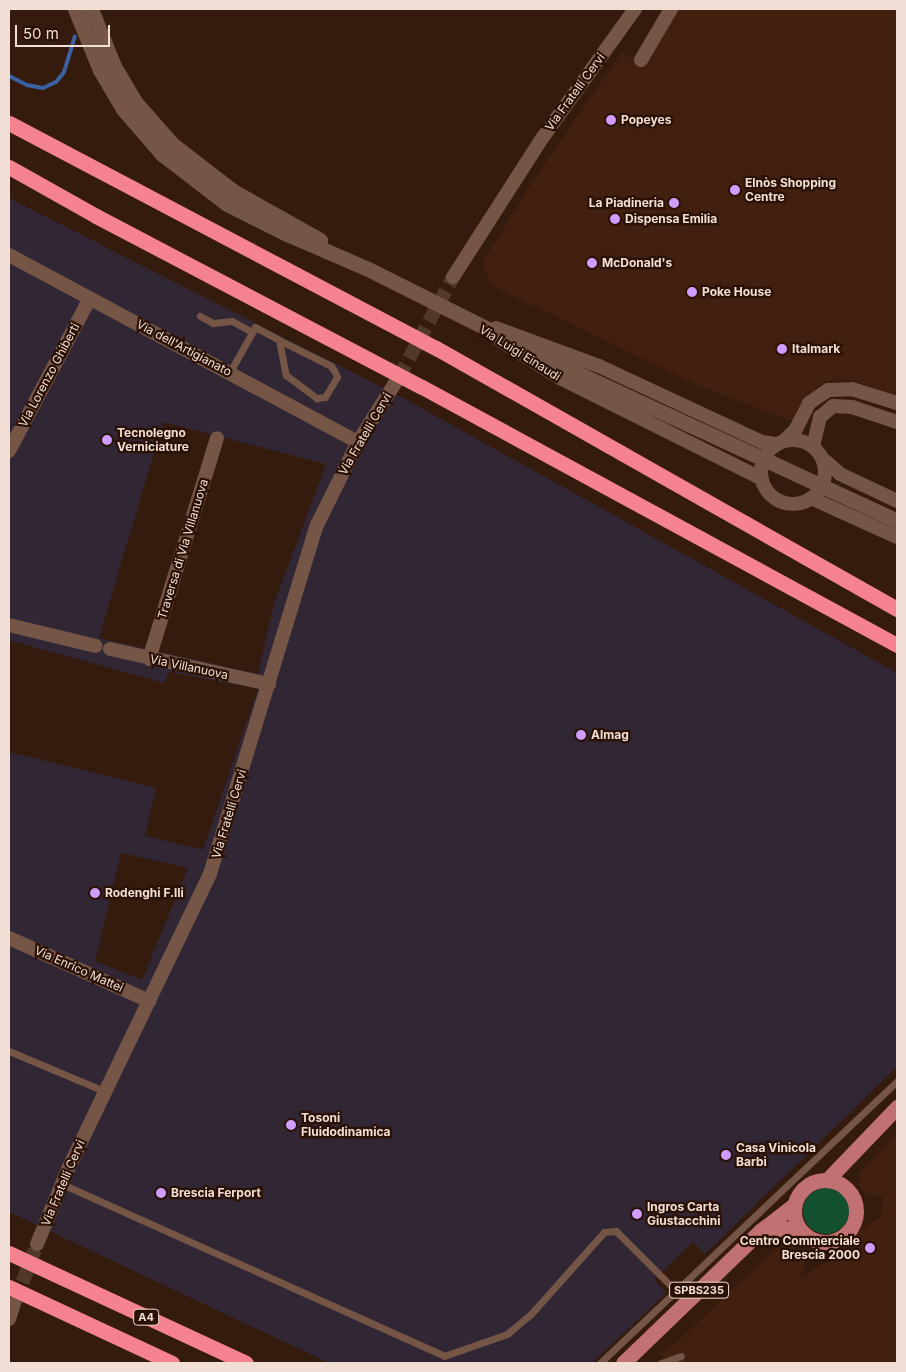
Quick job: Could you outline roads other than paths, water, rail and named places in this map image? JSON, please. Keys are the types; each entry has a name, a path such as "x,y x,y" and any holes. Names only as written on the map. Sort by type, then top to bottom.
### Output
{"highway":[{"path":"9,123 436,348 897,609"},
{"path":"9,167 96,216 422,387 897,645"},
{"name":"A4","path":"12,1254 246,1363"},
{"name":"A4","path":"9,1287 172,1363"}],"main road":[{"name":"SPBS235","path":"623,1363 760,1231 795,1204 806,1186 827,1180 897,1108"},
{"path":"849,1191 850,1157"},
{"path":"760,1231 784,1228 802,1232 818,1242 838,1240 846,1234 856,1217 855,1201 849,1191 837,1182 827,1180"},
{"path":"795,1204 794,1214 802,1232"}],"street":[{"path":"75,9 100,70 123,109 167,159 227,204 287,234 366,268 560,365 897,521"},
{"path":"91,9 114,66 136,103 172,144 233,191 366,268"},
{"name":"Via Fratelli Cervi","path":"453,277 543,137 635,9"},
{"path":"641,60 671,9"},
{"name":"Via dell'Artigianato","path":"9,255 358,442"},
{"name":"Via Lorenzo Ghiberti","path":"9,451 90,298"},
{"name":"Via Luigi Einaudi","path":"470,320 558,349 762,442 799,440 813,447"},
{"name":"Via Luigi Einaudi","path":"470,320 560,378 760,478 770,496 780,502 801,503 811,498"},
{"name":"Via Fratelli Cervi","path":"37,1244 104,1091 149,1001 217,856 317,525 358,442 399,377"},
{"path":"760,478 763,458 796,429 809,403 828,390 852,389 897,403"},
{"path":"897,422 852,407 833,406 820,416 813,447 840,474 897,502"},
{"name":"Traversa di Via Villanuova","path":"149,659 217,438"},
{"path":"823,459 824,481 811,498 897,537"},
{"path":"9,626 96,646"},
{"name":"Via Villanuova","path":"110,649 269,684"},
{"name":"Via Enrico Mattei","path":"9,938 149,1001"},
{"path":"9,1319 14,1304"}],"lane":[{"path":"200,316 214,323 232,321 252,332"},
{"path":"230,372 255,327 331,366 336,372 337,377 325,397 317,398 286,375 279,340"},
{"path":"9,1051 104,1091"},
{"path":"600,1363 897,1081"},
{"path":"62,1184 444,1356 507,1334 531,1314 604,1232 616,1232 676,1291"},
{"path":"661,1363 681,1356"}],"waterway":[{"path":"9,76 27,85 43,88 56,82 64,72 75,37"}],"tunnel":[{"path":"399,377 453,277"},
{"path":"15,1302 37,1244"}],"place":[{"name":"Popeyes","path":"611,120"},
{"name":"Elnòs Shopping Centre","path":"735,190"},
{"name":"La Piadineria","path":"674,203"},
{"name":"Dispensa Emilia","path":"615,219"},
{"name":"McDonald's","path":"592,263"},
{"name":"Poke House","path":"692,292"},
{"name":"Italmark","path":"782,349"},
{"name":"Tecnolegno Verniciature","path":"107,440"},
{"name":"Almag","path":"581,735"},
{"name":"Rodenghi F.lli","path":"95,893"},
{"name":"Tosoni Fluidodinamica","path":"291,1125"},
{"name":"Casa Vinicola Barbi","path":"726,1155"},
{"name":"Brescia Ferport","path":"161,1193"},
{"name":"Ingros Carta Giustacchini","path":"637,1214"},
{"name":"Centro Commerciale Brescia 2000","path":"870,1248"}]}
